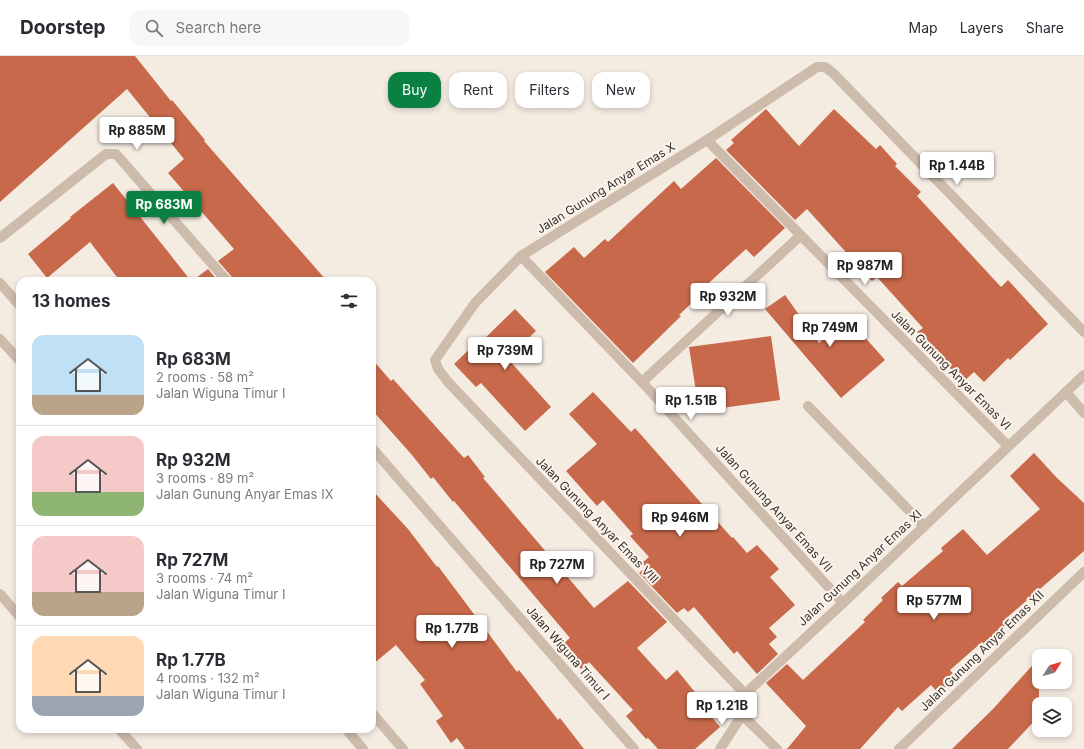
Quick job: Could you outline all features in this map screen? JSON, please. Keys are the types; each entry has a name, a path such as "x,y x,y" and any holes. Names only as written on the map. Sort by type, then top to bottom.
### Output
{"street":[{"name":"Jalan Gunung Anyar Emas X","path":"435,360 475,303 521,256 707,140 817,67 825,67 833,73 1084,332"},
{"name":"Jalan Gunung Anyar Emas VI","path":"707,140 1008,446"},
{"path":"0,238 106,154 116,154 224,277"},
{"path":"642,382 800,236"},
{"name":"Jalan Gunung Anyar Emas VII","path":"521,256 642,382 843,603"},
{"path":"0,283 16,301"},
{"path":"0,339 16,357"},
{"name":"Jalan Gunung Anyar Emas VIII","path":"435,360 438,369 448,382 745,694"},
{"name":"Jalan Gunung Anyar Emas XI","path":"745,694 1084,375"},
{"path":"1066,392 1084,413"},
{"path":"808,406 924,526"},
{"name":"Jalan Wiguna Timur I","path":"376,453 634,749"},
{"name":"Jalan Gunung Anyar Emas XII","path":"899,749 1084,572"},
{"path":"0,594 16,612"},
{"path":"720,749 742,714 745,694"},
{"path":"742,714 777,749"},
{"path":"376,718 403,749"},
{"path":"123,733 137,749"},
{"path":"349,733 363,749"}],"building":[{"path":"0,56 135,56 205,140 204,141 323,277 232,277 218,261 234,249 168,173 184,159 127,89 0,202"},
{"path":"766,109 799,146 834,109 876,149 880,145 897,164 895,166 921,192 917,196 1001,287 1008,280 1048,324 1010,360 1008,358 984,382 974,372 963,382 917,332 923,328 877,277 872,281 807,209 795,220 726,150 734,143 731,140"},
{"path":"716,158 785,228 754,257 746,249 699,292 701,294 679,315 681,316 633,363 545,272 574,247 584,258 605,239 608,242 674,181 681,189"},
{"path":"113,183 188,277 117,277 90,242 48,277 46,277 28,254 71,218 70,217"},
{"path":"208,269 215,277 197,277"},
{"path":"785,295 819,343 848,318 885,360 841,398 765,309"},
{"path":"515,309 536,331 507,358 551,407 525,431 481,383 476,387 454,364 478,341 480,343"},
{"path":"771,336 780,400 699,411 689,347"},
{"path":"376,364 391,381 393,379 464,458 468,455 485,477 483,478 594,608 628,581 667,622 637,648 666,680 677,670 698,696 696,698 720,727 695,749 658,749 648,738 646,739 626,716 633,710 589,662 581,669 560,646 570,638 454,501 453,502 433,477 431,479 376,414"},
{"path":"593,392 631,432 635,428 747,553 757,545 779,569 770,577 795,605 769,628 777,637 769,644 778,654 757,674 737,651 734,654 694,607 688,612 684,608 677,613 639,573 646,567 642,563 649,557 630,536 633,534 603,500 597,506 566,471 597,444 569,414"},
{"path":"1034,453 1057,478 1084,503 1084,551 1003,621 1007,624 985,645 982,642 950,670 956,677 938,693 931,685 902,711 898,707 860,749 787,749 806,726 766,683 787,664 803,680 865,622 863,620 883,600 881,598 898,582 902,586 943,551 941,548 963,529 987,555 1040,509 1010,476"},
{"path":"376,494 408,529 437,567 438,566 517,672 519,670 558,720 560,718 584,749 465,749 457,738 451,743 436,721 443,716 420,684 425,680 396,645 376,662"},
{"path":"1032,666 1032,689 1039,689 1039,697 1032,697 1032,723 1008,749 952,749 993,709"}]}
